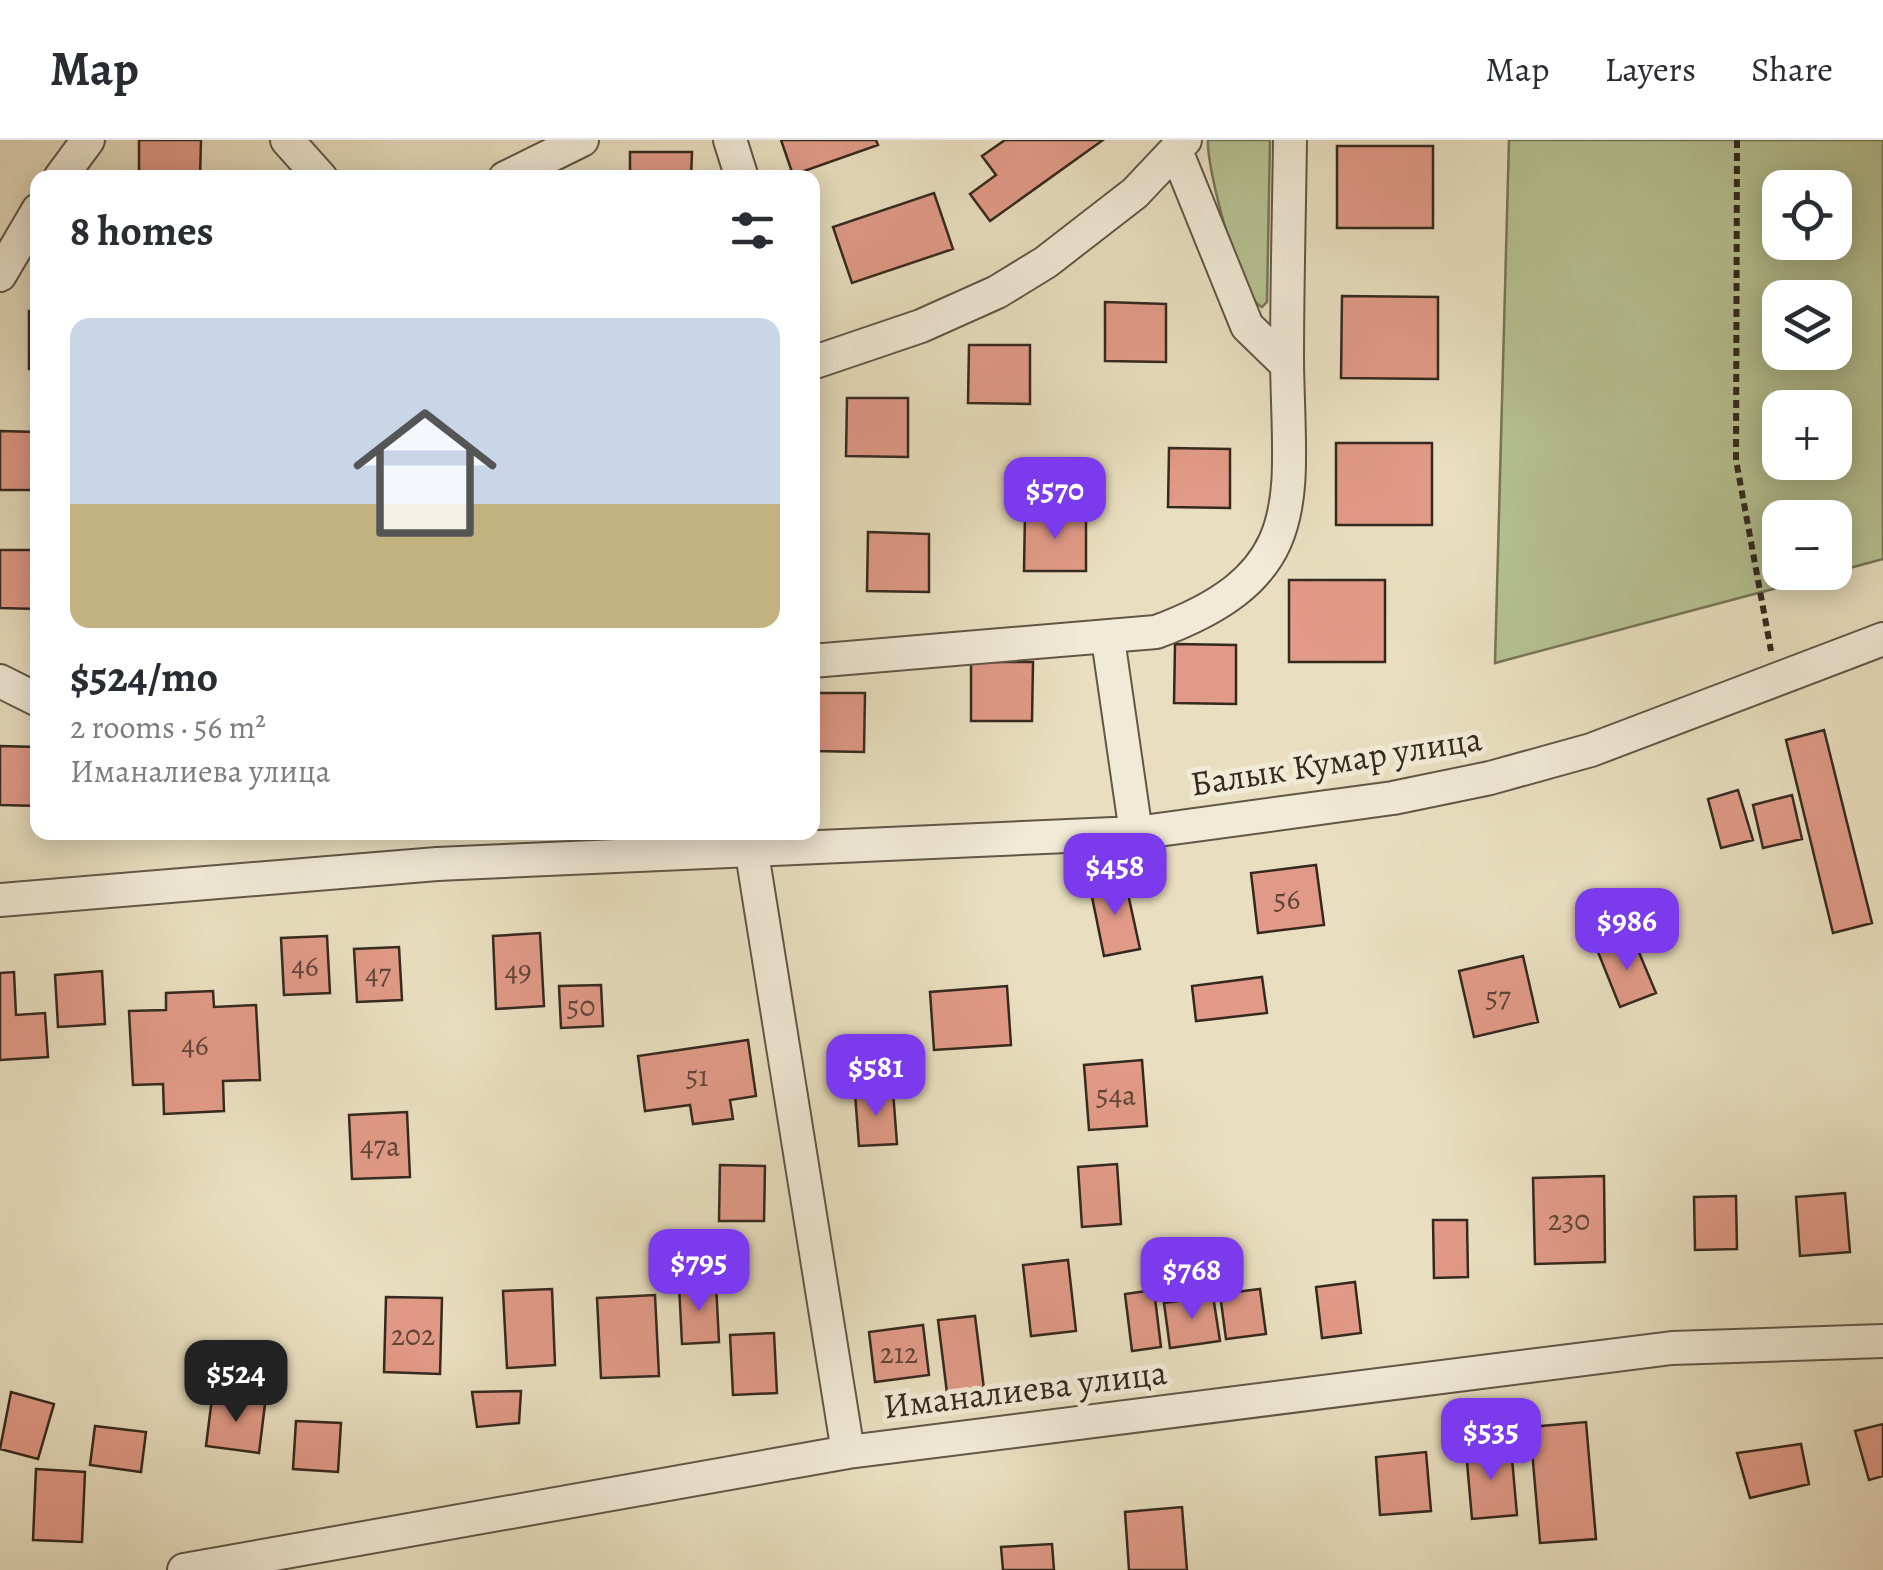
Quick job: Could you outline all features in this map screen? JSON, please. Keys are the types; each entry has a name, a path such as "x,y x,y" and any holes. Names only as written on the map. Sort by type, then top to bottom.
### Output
{"street":[{"path":"66,170 88,140"},
{"path":"288,140 315,170"},
{"path":"521,170 582,140"},
{"path":"730,140 739,170"},
{"path":"820,659 1108,639 1156,632 1206,614 1248,581 1271,548 1285,514 1292,474 1287,365 1290,140"},
{"path":"820,359 921,326 997,292 1046,262 1108,214 1181,146 1246,326 1287,365"},
{"path":"0,274 30,223"},
{"path":"1108,639 1136,833"},
{"name":"Балык Кумар улица","path":"0,900 438,864 751,847 1136,833 1394,798 1490,778 1591,750 1883,639"},
{"path":"0,681 30,696"},
{"path":"751,847 848,1452"},
{"name":"Иманалиева улица","path":"184,1570 848,1452 1672,1348 1883,1341"}],"path":[{"path":"1738,140 1736,460 1776,679"}],"green space":[{"path":"1208,140 1270,140 1267,302 1262,307 1253,298 1235,257 1218,202"},
{"path":"1509,140 1883,140 1883,559 1852,567 1852,500 1762,500 1762,590 1769,590 1495,663"}],"building":[{"path":"139,140 201,140 200,170 139,170"},
{"path":"781,140 876,140 878,145 807,170 791,170"},
{"path":"1005,140 1103,140 990,221 970,194 996,175 982,156"},
{"path":"1337,146 1433,146 1433,228 1337,228"},
{"path":"630,152 692,152 691,170 630,170"},
{"path":"934,193 953,249 852,283 833,227"},
{"path":"1342,296 1438,297 1438,379 1341,378"},
{"path":"1105,302 1166,304 1166,362 1105,361"},
{"path":"969,345 1030,345 1030,404 968,403"},
{"path":"847,398 908,398 908,457 846,456"},
{"path":"0,431 30,432 30,490 0,490"},
{"path":"1336,443 1432,443 1432,525 1336,525"},
{"path":"1169,448 1230,449 1230,508 1168,507"},
{"path":"1025,512 1086,512 1086,571 1024,571"},
{"path":"868,532 929,534 929,592 867,591"},
{"path":"0,550 30,550 30,609 0,608"},
{"path":"1289,580 1385,580 1385,662 1289,662"},
{"path":"1175,644 1236,645 1236,704 1174,703"},
{"path":"971,662 1033,662 1032,721 971,721"},
{"path":"820,693 865,693 864,752 820,751"},
{"path":"1824,730 1872,923 1833,933 1786,740"},
{"path":"0,746 30,747 30,806 0,805"},
{"path":"1738,790 1753,840 1721,848 1708,799"},
{"path":"1792,795 1802,839 1763,848 1753,805"},
{"path":"1316,865 1324,925 1258,933 1251,873"},
{"path":"1125,880 1140,949 1104,956 1090,887"},
{"path":"540,933 544,1006 496,1009 493,936"},
{"path":"327,936 330,993 284,995 281,938"},
{"path":"1633,938 1656,993 1620,1007 1598,952"},
{"path":"399,947 402,1000 357,1002 354,949"},
{"path":"1523,956 1538,1022 1474,1037 1459,971"},
{"path":"102,971 105,1024 58,1027 55,975"},
{"path":"14,972 16,1015 45,1013 48,1057 0,1060 0,973"},
{"path":"1262,977 1267,1013 1196,1021 1192,986"},
{"path":"601,985 603,1026 561,1028 559,986"},
{"path":"1007,986 1011,1045 934,1050 930,992"},
{"path":"213,991 214,1007 256,1005 260,1080 223,1081 224,1111 164,1114 163,1084 133,1085 129,1011 166,1010 166,993"},
{"path":"748,1040 756,1096 730,1100 733,1119 693,1124 690,1105 645,1111 638,1056"},
{"path":"1142,1060 1147,1126 1089,1130 1084,1065"},
{"path":"893,1091 897,1144 859,1146 855,1094"},
{"path":"407,1112 410,1177 352,1179 349,1115"},
{"path":"1117,1164 1121,1224 1082,1227 1078,1167"},
{"path":"720,1165 765,1166 764,1221 719,1221"},
{"path":"1604,1176 1605,1262 1535,1264 1533,1178"},
{"path":"1845,1193 1850,1252 1800,1256 1796,1197"},
{"path":"1736,1196 1737,1249 1695,1250 1694,1197"},
{"path":"1433,1220 1467,1220 1468,1277 1434,1278"},
{"path":"1207,1251 1213,1292 1162,1300 1156,1258"},
{"path":"1068,1260 1076,1331 1031,1336 1023,1265"},
{"path":"1355,1282 1361,1333 1322,1338 1316,1287"},
{"path":"716,1283 719,1342 682,1344 679,1285"},
{"path":"552,1289 555,1365 507,1368 503,1291"},
{"path":"1260,1289 1266,1334 1226,1339 1220,1294"},
{"path":"1154,1290 1161,1347 1132,1351 1125,1294"},
{"path":"655,1295 659,1376 601,1378 597,1298"},
{"path":"1213,1296 1220,1341 1170,1348 1164,1303"},
{"path":"386,1297 442,1298 440,1374 384,1372"},
{"path":"975,1316 984,1389 947,1393 938,1320"},
{"path":"923,1325 929,1375 875,1382 869,1332"},
{"path":"774,1333 777,1393 733,1395 730,1335"},
{"path":"521,1391 519,1423 477,1427 472,1392"},
{"path":"11,1392 54,1404 38,1459 0,1449"},
{"path":"212,1398 265,1404 259,1453 206,1446"},
{"path":"296,1421 341,1423 338,1472 293,1469"},
{"path":"1586,1422 1596,1539 1540,1543 1530,1427"},
{"path":"1883,1424 1883,1476 1869,1480 1855,1431"},
{"path":"95,1426 146,1432 141,1472 90,1465"},
{"path":"1801,1444 1809,1484 1750,1498 1737,1453"},
{"path":"1511,1447 1517,1515 1472,1519 1466,1451"},
{"path":"1426,1452 1431,1511 1380,1515 1376,1457"},
{"path":"36,1469 85,1472 82,1542 33,1540"},
{"path":"1182,1507 1187,1570 1129,1570 1125,1512"},
{"path":"1052,1544 1054,1570 1003,1570 1001,1547"}]}
